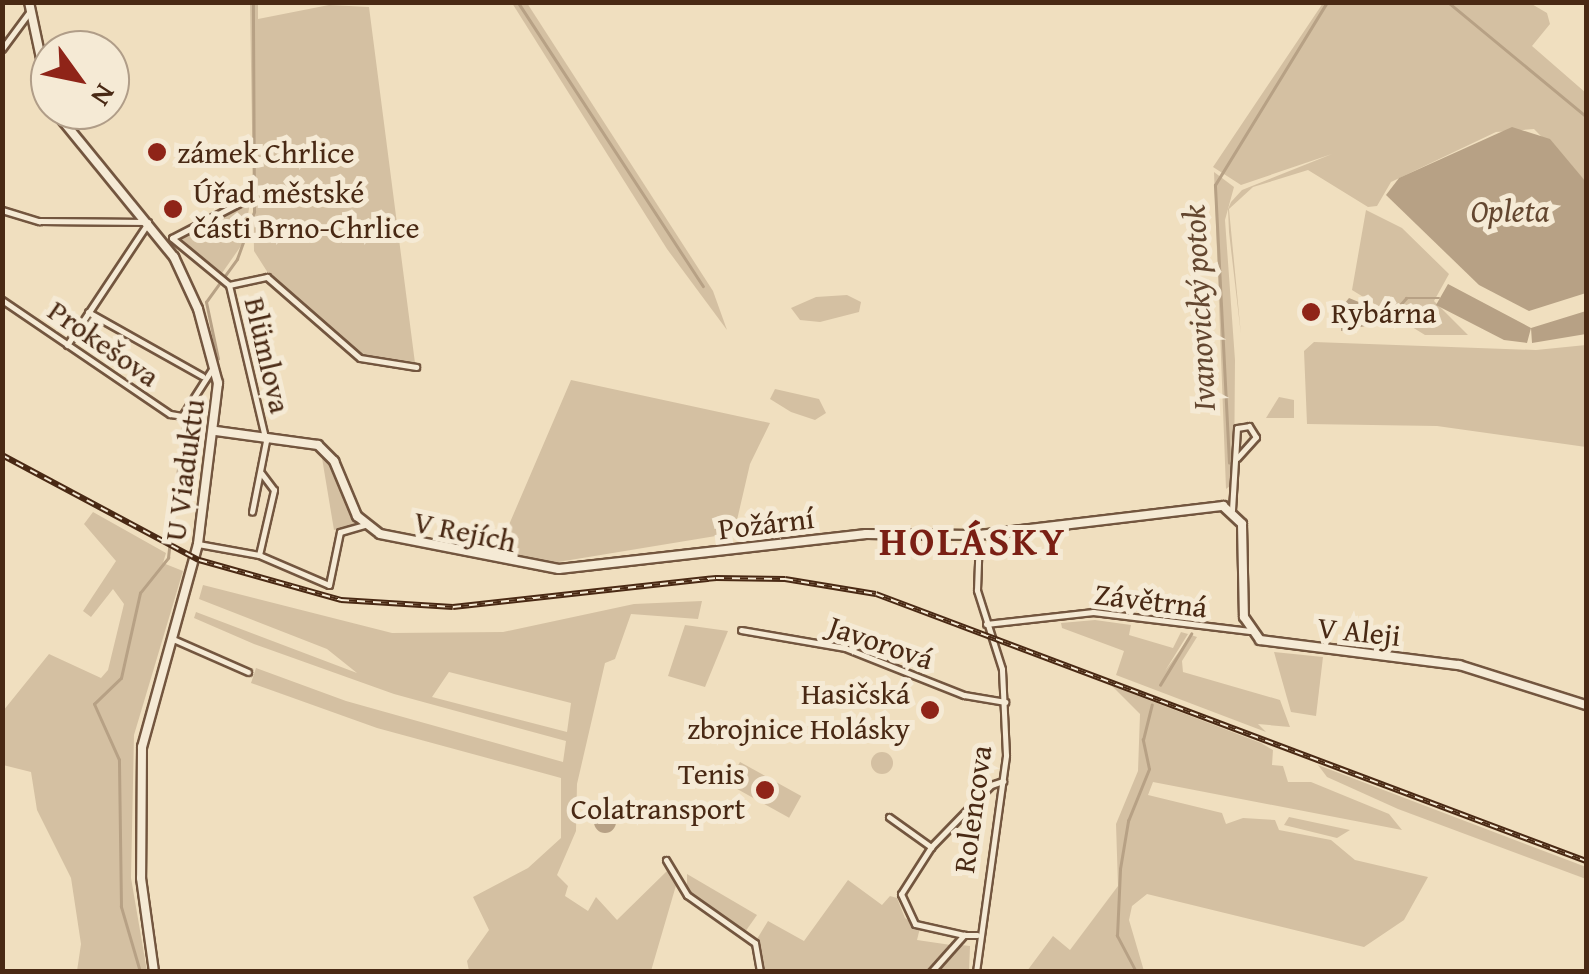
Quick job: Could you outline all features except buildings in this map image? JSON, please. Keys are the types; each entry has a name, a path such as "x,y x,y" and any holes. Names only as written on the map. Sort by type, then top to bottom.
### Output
{"street":[{"path":"2,49 30,7"},
{"path":"71,130 148,222 219,280 229,285 260,274 346,350 416,367"},
{"path":"169,240 251,197"},
{"path":"2,210 51,222 148,222"},
{"path":"66,345 148,222"},
{"path":"169,240 195,301 214,366"},
{"name":"Blümlova","path":"229,285 264,436 261,472"},
{"name":"Prokešova","path":"2,300 161,411 182,416"},
{"path":"88,312 202,376"},
{"name":"U Viaduktu","path":"182,416 202,376 214,366"},
{"name":"U Viaduktu","path":"154,972 140,878 142,747 198,544 216,431 214,366"},
{"path":"1237,458 1256,436 1249,426 1236,428 1232,510 1242,524 1243,614 1250,631"},
{"path":"198,544 259,556 329,585 340,532 365,525 326,452 306,441 216,431"},
{"path":"259,556 274,490 261,472"},
{"path":"252,512 261,472"},
{"name":"Požární","path":"559,569 874,534 979,535 1213,506 1232,510"},
{"name":"V Rejích","path":"365,525 391,538 559,569"},
{"name":"Rolencova","path":"976,972 977,935 1003,781 1005,702 1002,670 977,590 979,535"},
{"name":"Závětrná","path":"986,624 1093,612 1250,631"},
{"name":"Javorová","path":"741,630 846,648 964,696 1005,702"},
{"name":"V Aleji","path":"1250,631 1268,643 1472,668 1586,706"},
{"path":"173,639 248,672"},
{"path":"977,935 915,924 904,912 902,894 931,847 991,785 1003,781"},
{"path":"889,816 931,847"},
{"path":"666,860 688,895 755,943 760,972"},
{"path":"931,972 964,935"}],"shaded area":[{"path":"250,3 258,3 258,19 329,5 369,7 415,363 363,356 350,348 268,273 254,251"},
{"path":"512,3 527,3 713,291 727,330 667,249"},
{"path":"1323,3 1530,3 1547,13 1550,24 1532,46 1586,93 1586,182 1534,129 1496,132 1391,182 1377,206 1368,207 1308,170 1253,187 1229,209 1241,335 1229,232 1228,209 1231,202 1242,190 1332,154 1241,185 1213,167"},
{"path":"1214,172 1234,187 1225,220 1235,360 1234,483 1226,489"},
{"path":"251,197 243,243 220,276 181,238"},
{"path":"1366,210 1402,228 1449,274 1434,301 1468,335 1425,335 1352,290"},
{"path":"847,295 861,302 859,312 820,322 800,320 791,308 816,297"},
{"path":"1314,342 1536,350 1586,345 1586,447 1437,426 1307,424 1304,351"},
{"path":"571,380 770,423 750,464 734,533 546,564 496,555"},
{"path":"775,389 819,399 826,413 815,420 791,412 770,399"},
{"path":"1279,397 1294,400 1294,418 1266,418"},
{"path":"321,452 332,466 355,525 334,530"},
{"path":"93,512 166,553 163,563 183,571 134,735 131,878 147,971 77,971 81,944 71,878 37,810 31,772 3,765 3,711 49,654 101,678 108,670 124,604 113,589 91,617 83,611 116,561 84,524"},
{"path":"203,585 392,633 503,632 634,604 702,601 698,619 631,614 615,659 605,663 577,784 576,831 557,875 568,886 565,896 588,911 596,897 617,920 667,871 677,882 651,971 469,971 467,961 489,930 473,897 528,868 561,838 561,778 377,728 251,683 256,668 346,701 563,762 566,741 394,694 254,644 194,618 196,612 357,673 327,649 199,599","holes":["449,672 571,703 567,732 432,697"]},
{"path":"1095,620 1131,625 1129,635 1173,648 1181,632 1188,634 1165,671 1191,635 1197,637 1182,661 1183,672 1280,700 1290,727 1258,724 1266,732 1116,675 1124,651 1062,628 1061,623"},
{"path":"685,625 728,631 705,687 668,676"},
{"path":"1274,652 1323,657 1316,716 1291,712"},
{"path":"1112,686 1261,743 1273,750 1272,765 1283,766 1288,782 1311,782 1389,814 1402,830 1153,782 1148,795 1222,813 1226,824 1243,818 1275,820 1279,830 1331,840 1355,860 1428,877 1404,920 1364,947 1147,894 1132,906 1129,920 1144,971 1027,971 1053,936 1070,950 1118,886 1116,824 1138,771 1140,714"},
{"path":"882,752 890,755 890,771 882,774 874,771 871,763 874,755"},
{"name":"Tenis Colatransport","path":"740,762 801,796 789,818 728,784"},
{"path":"1318,765 1586,867 1586,879 1398,809 1327,777"},
{"path":"1289,817 1350,830 1337,838 1284,825"},
{"path":"687,874 757,915 745,932 687,891"},
{"path":"848,880 882,905 890,896 897,898 905,918 920,928 917,940 951,945 927,971 763,972 757,939 768,921 804,941"},
{"path":"961,945 970,946 969,971 936,971"}],"water":[{"name":"Opleta","path":"1512,127 1550,139 1586,182 1586,293 1529,311 1479,285 1386,195 1399,178"},
{"path":"1448,284 1531,328 1527,343 1504,340 1436,305"},
{"path":"1349,298 1388,314 1390,321 1341,331 1341,308"},
{"path":"1586,311 1586,334 1532,343 1531,328"},
{"path":"605,811 613,814 613,830 605,833 597,830 594,822 597,814"}],"waterway":[{"path":"218,359 206,302 237,259 254,212 253,2"},
{"path":"518,2 703,286"},
{"name":"Ivanovický potok","path":"1229,463 1215,185 1327,2"},
{"path":"1448,2 1586,116"},
{"path":"1390,316 1406,298 1439,298"},
{"path":"202,389 211,379"},
{"path":"140,972 121,907 119,760 94,704 121,678 140,593 168,558 183,425 198,395"},
{"name":"Ivanovický potok","path":"1160,685 1191,634"},
{"name":"Ivanovický potok","path":"1136,972 1117,936 1120,869 1128,821 1149,769 1143,740 1152,705"}],"railway":[{"path":"2,455 199,560 341,600 453,607 716,578 785,579 876,594 1586,861"}],"place":[{"name":"zámek Chrlice","path":"157,152"},
{"name":"Úřad městské části Brno-Chrlice","path":"173,209"},
{"name":"Rybárna","path":"1311,312"},
{"name":"Hasičská zbrojnice Holásky","path":"930,710"},
{"name":"Tenis Colatransport","path":"765,790"}],"district":[{"name":"HOLÁSKY","path":"973,541"}]}
